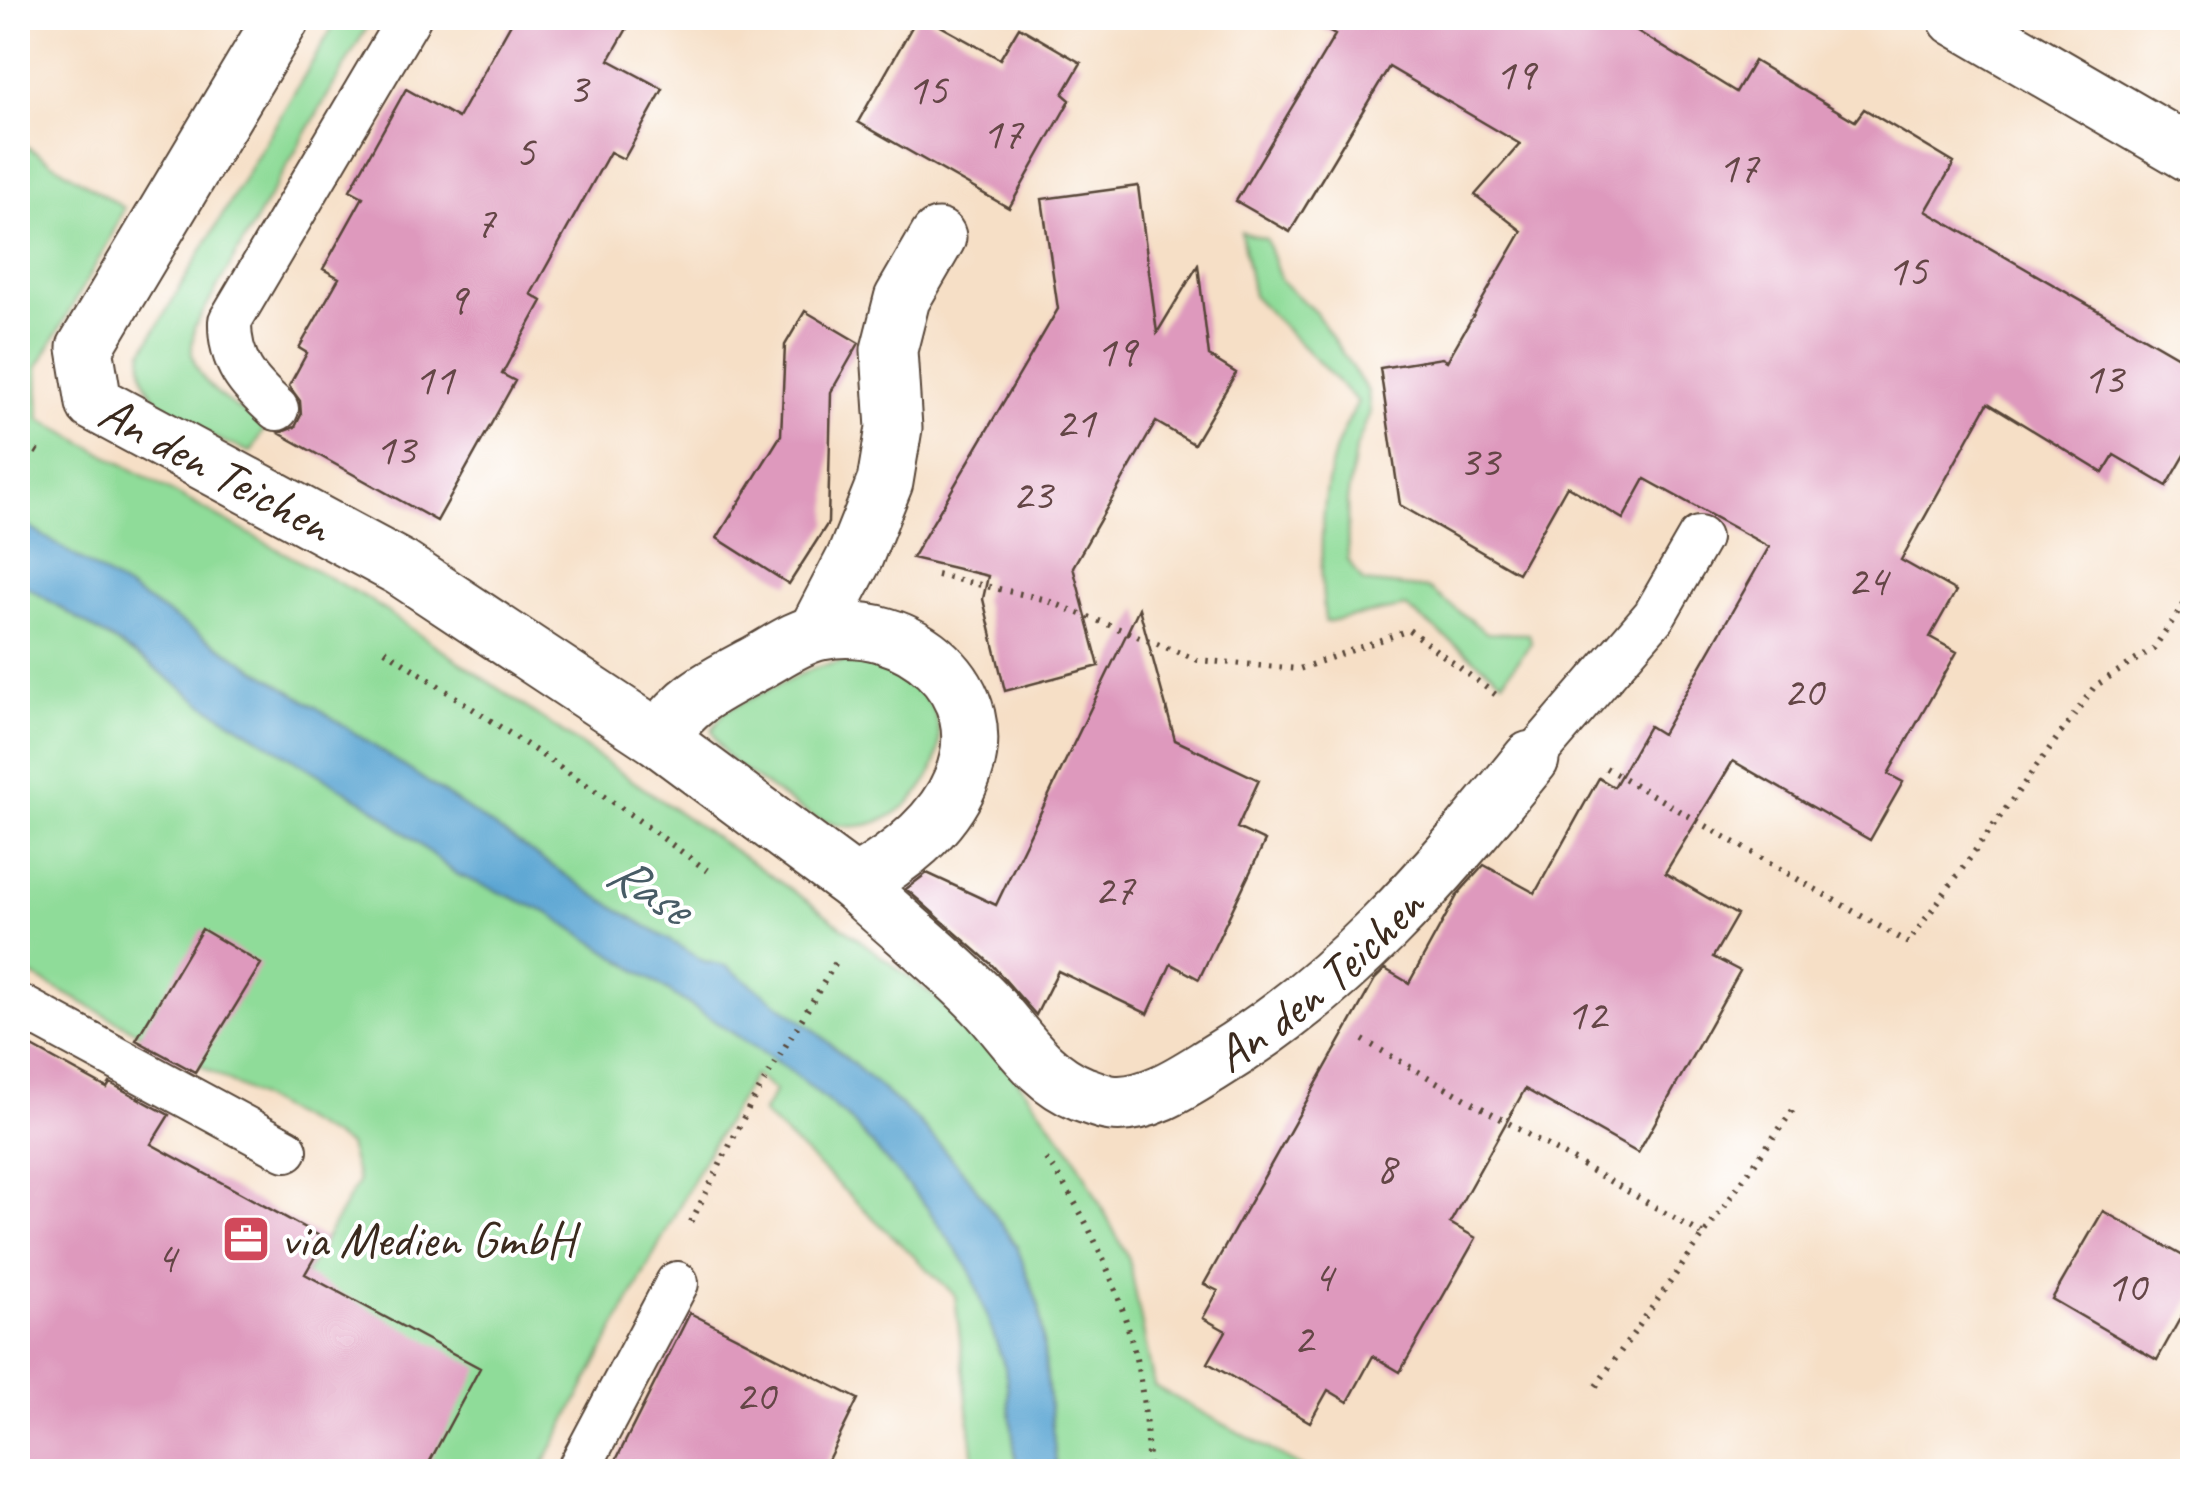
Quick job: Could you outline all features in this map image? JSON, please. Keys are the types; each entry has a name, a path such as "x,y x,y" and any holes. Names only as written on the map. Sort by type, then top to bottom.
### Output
{"street":[{"name":"An den Teichen","path":"282,18 85,348 94,403 400,568 658,738 854,884 984,1001 1045,1074 1110,1104 1137,1102 1182,1082 1301,1005 1384,930 1438,873 1531,759"},
{"path":"1956,18 2192,155"},
{"path":"816,632 854,557 884,482 894,428 889,350 902,300 938,237"},
{"path":"658,738 683,705 816,632 848,628 882,633 941,667 960,693 968,721 969,750 962,780 944,812 890,864 854,884"}],"lane":[{"path":"277,409 243,377 229,340 230,321 409,18"},
{"name":"An den Teichen","path":"1531,759 1654,616 1699,538"},
{"path":"18,1005 286,1150"},
{"path":"577,1472 677,1283"}],"path":[{"path":"18,440 51,461"},
{"path":"376,644 630,814 721,881"},
{"path":"823,953 850,971"},
{"path":"677,1283 677,1250 750,1105 830,972"},
{"path":"1301,1005 1704,1235"},
{"path":"1596,1386 1795,1108"},
{"path":"1042,1153 1065,1184 1110,1272 1141,1384 1149,1472"}],"green space":[{"path":"338,18 371,20 194,328 192,353 210,387 266,426 251,452 195,428 161,404 149,389 143,371 143,351"},
{"path":"18,141 124,208 38,367 40,419 368,599 809,902 979,1030 1074,1154 1129,1260 1154,1386 1309,1471 1057,1471 1039,1306 1017,1247 969,1178 916,1119 813,1029 726,967 705,962 595,895 322,711 18,520"},
{"path":"1241,232 1266,239 1281,281 1316,313 1368,392 1370,412 1355,451 1347,501 1348,560 1363,582 1429,589 1487,633 1529,634 1531,643 1503,681 1406,607 1325,622 1321,558 1326,494 1337,446 1358,402 1253,296"},
{"path":"18,581 151,665 205,705 374,808 456,874 549,913 791,1071 851,1121 926,1206 971,1271 1005,1367 1017,1471 975,1471 955,1295 762,1113 775,1091 754,1075 706,1155 540,1471 424,1471 305,1274 358,1182 348,1145 18,968"},
{"path":"859,658 901,677 927,699 939,730 938,752 920,791 905,806 866,825 844,826 804,811 742,770 722,750 712,730 725,711 814,668"}],"water":[{"path":"18,520 322,711 595,895 705,962 726,966 813,1029 916,1119 969,1178 1017,1247 1039,1306 1057,1471 1017,1471 1005,1367 971,1271 926,1206 851,1121 791,1071 549,913 456,874 374,808 205,705 151,665 18,581"}],"building":[{"path":"514,18 633,18 609,60 663,89 624,159 610,152 531,294 542,301 502,374 515,381 437,521 279,433 295,427 301,415 300,401 289,386 307,353 299,348 339,278 323,269 363,197 350,190 406,89 458,118"},
{"path":"917,18 926,18 1000,59 1019,27 1081,63 1063,94 1070,100 1009,208 858,122"},
{"path":"1304,18 1616,18 1736,92 1754,61 1855,121 1864,109 1954,163 1926,211 2192,365 2192,443 2167,486 2114,455 2103,473 1988,403 1901,560 1956,591 1930,637 1957,652 1888,774 1903,782 1870,840 1733,761 1665,873 1737,915 1713,957 1740,971 1638,1153 1525,1089 1450,1223 1476,1238 1400,1372 1373,1356 1348,1402 1328,1390 1310,1422 1208,1363 1226,1331 1203,1318 1218,1291 1204,1284 1375,979 1385,969 1409,983 1458,894 1484,865 1535,893 1599,778 1614,787 1649,726 1662,734 1769,547 1645,479 1623,519 1567,486 1518,573 1400,505 1380,368 1442,358 1447,361 1522,231 1475,195 1520,144 1389,67 1290,232 1236,201 1335,35"},
{"path":"1138,186 1157,333 1198,265 1209,356 1236,373 1194,444 1156,422 1073,567 1099,666 1005,691 983,599 988,576 912,558 1058,309 1042,199"},
{"path":"805,311 859,343 831,392 828,523 789,584 717,538 781,435 785,345"},
{"path":"1139,608 1175,740 1259,780 1237,828 1265,841 1199,979 1171,964 1148,1014 1058,971 1036,1015 991,964 906,889 927,873 996,905"},
{"path":"202,929 261,964 195,1072 136,1040"},
{"path":"18,1039 107,1088 110,1083 169,1115 151,1144 325,1239 305,1274 480,1368 424,1472 18,1472"},
{"path":"2103,1211 2192,1261 2192,1297 2157,1360 2052,1299"},
{"path":"690,1313 858,1399 822,1472 610,1472"}],"place":[{"name":"via Medien GmbH","path":"246,1239"}],"water label":[{"name":"Rase","path":"649,889"}]}
